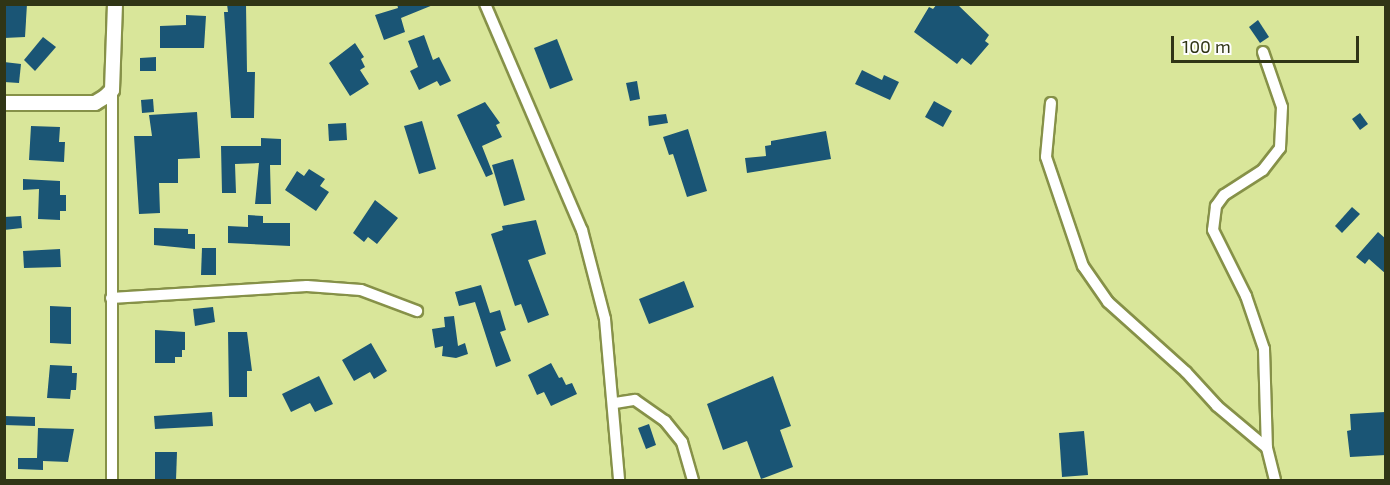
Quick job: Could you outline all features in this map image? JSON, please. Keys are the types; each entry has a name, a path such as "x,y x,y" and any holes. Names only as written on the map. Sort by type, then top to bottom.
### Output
{"street":[{"path":"112,480 112,90 115,4"},
{"path":"485,4 582,230 605,319 615,403 619,480"},
{"path":"1263,52 1282,107 1280,148 1263,170 1224,195 1216,206 1214,230 1250,305 1264,349 1267,448 1275,480"},
{"path":"4,103 95,103 112,90"},
{"path":"1051,103 1046,157 1083,266 1108,302 1186,372 1217,406 1267,448"},
{"path":"111,297 307,286 361,290 417,310"},
{"path":"615,403 635,400 665,421 682,442 693,480"}],"building":[{"path":"4,4 27,4 25,37 4,38"},
{"path":"227,4 246,4 247,72 255,72 254,118 231,118 224,12 228,12"},
{"path":"397,4 433,5 401,18 405,32 384,40 375,15 398,8"},
{"path":"937,4 957,4 989,35 985,41 989,44 971,65 962,58 957,64 914,32 929,7 933,9"},
{"path":"186,15 206,16 204,48 160,48 160,26 186,25"},
{"path":"1258,20 1269,37 1260,43 1249,27"},
{"path":"424,35 433,60 439,57 451,81 440,86 437,81 419,90 410,71 418,67 408,41"},
{"path":"43,37 56,47 35,71 24,60"},
{"path":"557,39 573,80 550,89 534,48"},
{"path":"355,43 364,57 361,59 365,67 360,70 369,84 350,96 329,63"},
{"path":"156,57 156,71 140,71 140,58"},
{"path":"4,62 21,64 19,83 4,82"},
{"path":"862,70 882,80 884,75 899,82 890,100 855,84"},
{"path":"637,81 640,99 630,101 626,83"},
{"path":"153,99 154,112 142,113 141,100"},
{"path":"934,101 952,111 943,127 925,117"},
{"path":"485,102 500,123 496,125 502,137 482,146 493,174 486,177 457,115"},
{"path":"197,112 200,158 178,159 178,183 159,183 160,213 139,214 134,136 152,136 149,115"},
{"path":"1360,113 1368,124 1360,130 1352,119"},
{"path":"666,114 668,123 649,126 648,116"},
{"path":"422,121 436,169 419,174 404,126"},
{"path":"346,123 347,140 329,141 328,124"},
{"path":"31,126 60,127 59,142 65,142 64,162 29,160"},
{"path":"688,129 707,191 687,197 673,154 669,155 663,137"},
{"path":"826,131 831,159 747,173 745,158 766,156 765,146 771,145 771,141"},
{"path":"261,138 281,139 281,165 270,165 271,204 255,204 259,163 235,164 236,193 222,193 221,146 261,146"},
{"path":"513,159 525,200 504,206 492,165"},
{"path":"309,169 325,179 320,186 329,192 316,211 285,190 297,171 304,176"},
{"path":"23,179 60,181 60,195 66,195 66,211 60,211 60,220 38,219 39,189 23,190"},
{"path":"375,200 398,218 377,244 368,237 364,242 353,233"},
{"path":"1352,207 1360,214 1342,233 1335,226"},
{"path":"248,215 263,216 263,223 290,223 290,246 228,243 228,226 248,227"},
{"path":"21,216 22,228 4,230 4,217"},
{"path":"536,220 546,254 528,260 549,315 528,323 521,304 515,306 491,234 503,230 502,226"},
{"path":"154,228 188,229 188,234 195,234 195,249 154,245"},
{"path":"1378,232 1386,239 1386,274 1369,259 1365,264 1356,257"},
{"path":"202,248 216,248 216,275 201,275"},
{"path":"60,249 61,267 24,268 23,251"},
{"path":"684,281 694,307 649,324 639,299"},
{"path":"481,285 490,313 500,310 506,330 500,332 511,361 496,367 475,302 459,306 455,292"},
{"path":"50,306 71,307 71,344 50,343"},
{"path":"213,307 215,322 195,326 193,309"},
{"path":"454,316 458,346 465,343 468,354 456,358 442,356 443,346 435,348 432,329 445,327 444,317"},
{"path":"155,330 185,332 185,350 182,350 182,357 175,357 175,363 155,363"},
{"path":"228,332 247,332 252,371 247,371 247,397 229,397"},
{"path":"371,343 387,371 374,379 370,372 354,381 342,360"},
{"path":"551,363 559,378 562,377 566,385 572,383 577,394 551,406 544,392 537,395 528,375"},
{"path":"50,365 72,366 72,373 77,373 76,390 71,390 70,399 47,398"},
{"path":"319,376 333,404 315,412 310,403 291,412 282,394"},
{"path":"773,376 791,426 780,430 793,467 761,479 747,441 723,450 707,404"},
{"path":"212,412 213,426 155,429 154,416"},
{"path":"1385,412 1386,455 1350,457 1347,431 1351,430 1350,414"},
{"path":"4,416 35,417 35,426 4,425"},
{"path":"649,424 656,445 646,449 638,428"},
{"path":"38,428 74,429 68,462 43,461 43,470 18,469 18,458 37,458"},
{"path":"1084,431 1088,475 1062,477 1059,433"},
{"path":"155,452 177,452 176,480 155,480"}]}
